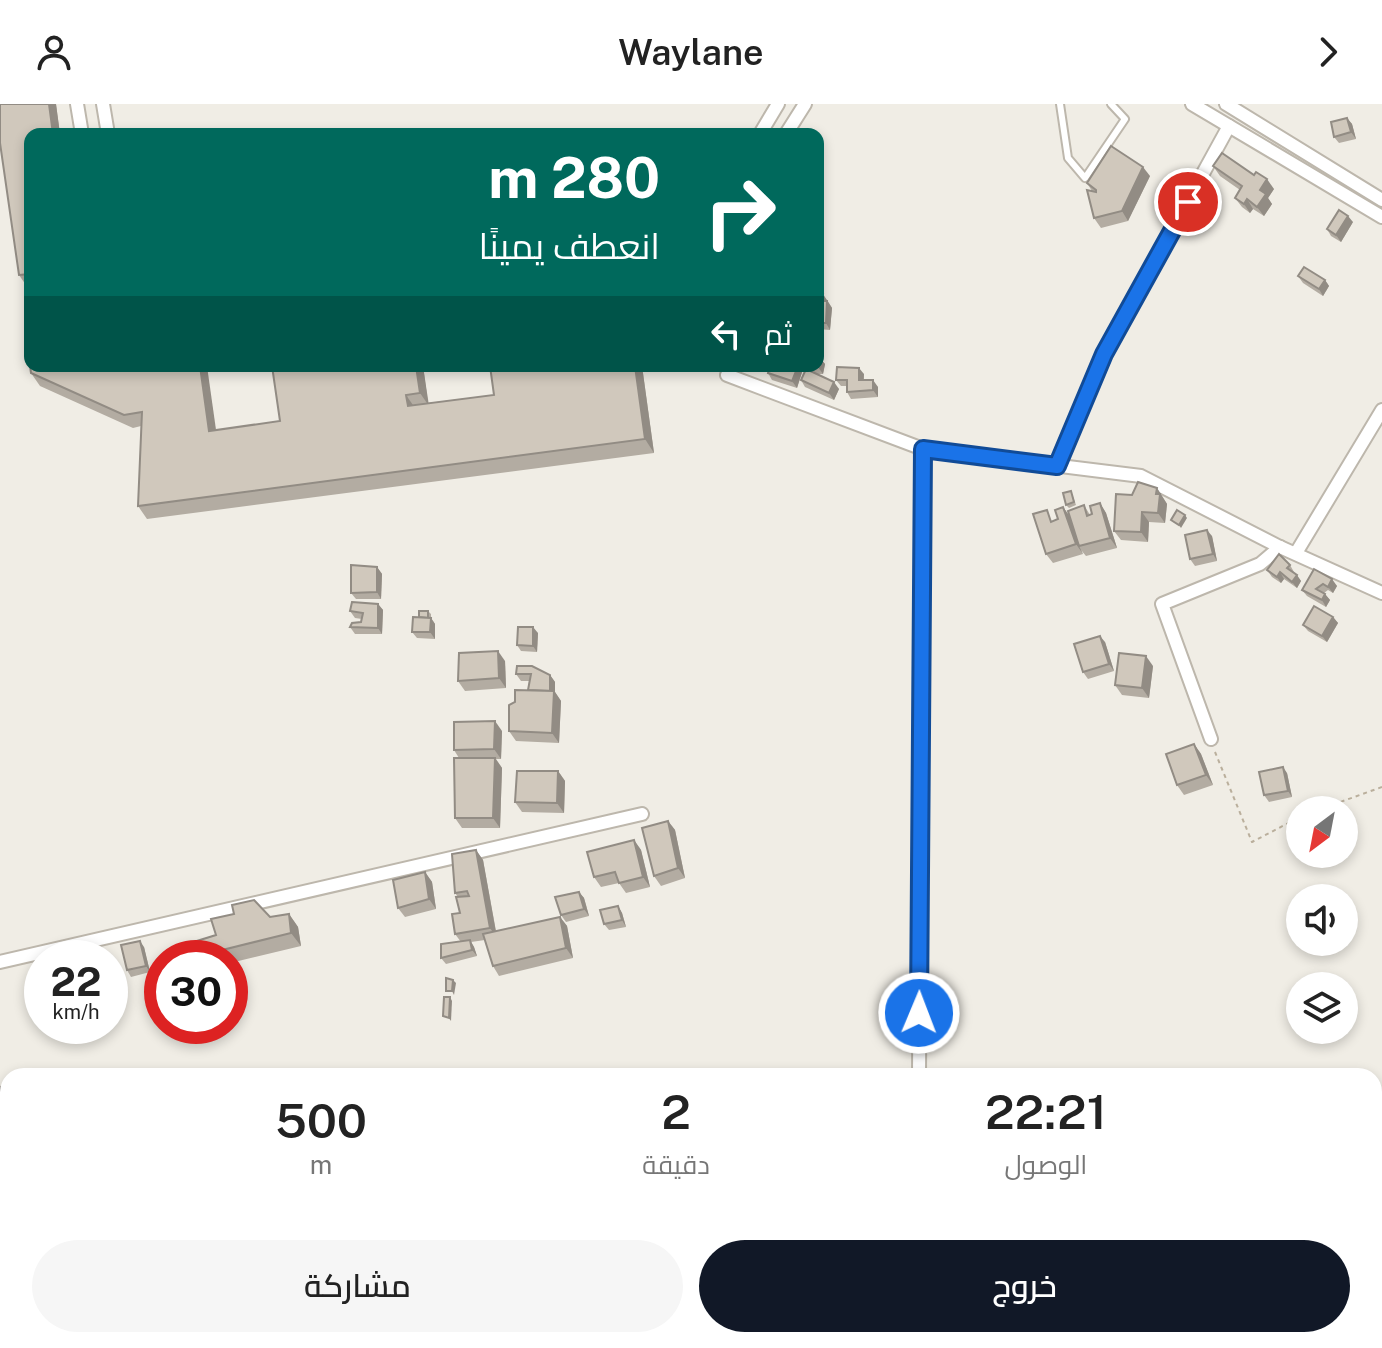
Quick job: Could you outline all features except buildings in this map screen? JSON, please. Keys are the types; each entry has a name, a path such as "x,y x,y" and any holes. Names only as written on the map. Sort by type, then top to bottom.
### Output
{"street":[{"path":"77,104 81,128"},
{"path":"103,104 107,128"},
{"path":"763,128 778,104"},
{"path":"789,128 805,104"},
{"path":"1192,104 1382,217"},
{"path":"1226,104 1382,200"},
{"path":"770,116 785,128"},
{"path":"1057,466 1104,354 1229,126"},
{"path":"1254,141 1264,127"},
{"path":"727,375 923,449 1141,476 1280,547 1382,593"},
{"path":"1296,553 1382,410"},
{"path":"919,1068 923,449"},
{"path":"1211,739 1162,604 1260,564 1280,547"},
{"path":"0,962 642,814"}],"lane":[{"path":"1060,104 1068,158 1085,178 1125,119 1111,104"}],"path":[{"path":"1211,739 1252,842 1286,824"},
{"path":"1357,796 1382,787"}],"route":[{"path":"919,1013 923,449 1057,466 1104,354 1188,202"}]}
